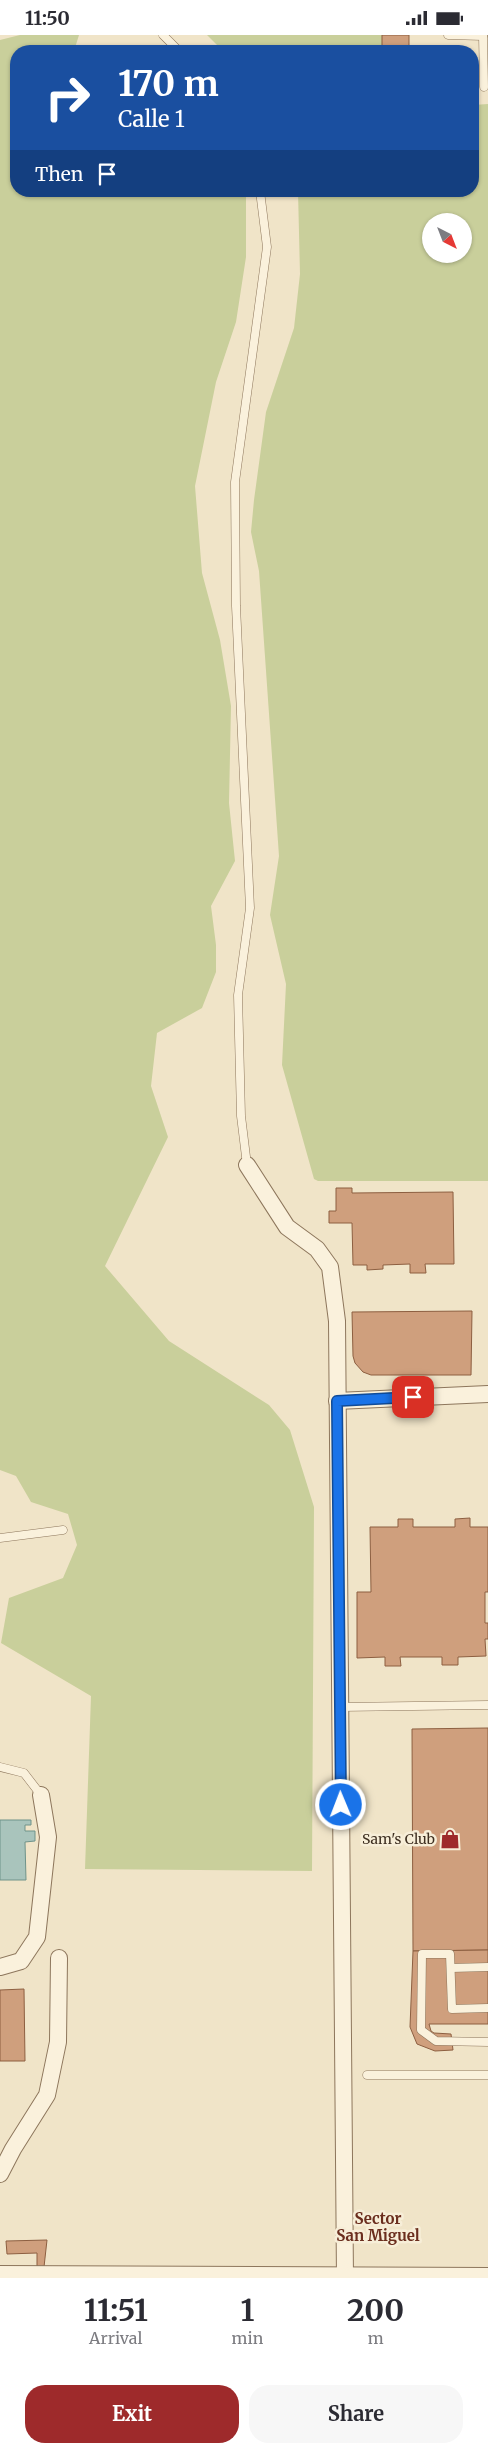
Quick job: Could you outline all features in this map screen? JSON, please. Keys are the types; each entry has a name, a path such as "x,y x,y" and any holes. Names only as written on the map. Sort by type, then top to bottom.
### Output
{"street":[{"path":"247,1165 287,1227 317,1249 330,1267 337,1321 344,2277"},
{"path":"337,1401 488,1394"},
{"path":"0,1967 21,1961 37,1937 48,1837 41,1795"},
{"path":"0,2174 13,2149 47,2095 58,2042 59,1958"},
{"path":"0,2274 344,2277 488,2276"}],"lane":[{"path":"163,35 173,45"},
{"path":"448,35 483,35 484,87"},
{"path":"247,1165 241,1116 238,995 250,908 236,606 235,482 267,247 261,197"},
{"path":"0,1538 63,1530"},
{"path":"340,1707 488,1705"},
{"path":"0,1767 24,1773 41,1795"},
{"path":"488,2008 452,2009 450,1954 422,1954 421,2030 436,2041 488,2042"},
{"path":"451,1968 488,1967"},
{"path":"367,2075 488,2075"}],"green space":[{"path":"20,35 79,35 76,45 10,45 10,197 246,197 246,257 236,322 216,382 195,486 202,573 220,640 231,706 229,803 235,861 211,906 216,945 216,972 202,1008 157,1033 151,1086 168,1137 105,1266 169,1341 269,1405 290,1430 314,1507 312,1871 85,1869 91,1696 1,1643 9,1598 63,1578 77,1545 68,1514 31,1502 16,1476 0,1470 0,40"},
{"path":"207,35 382,35 382,45 217,45"},
{"path":"488,104 488,1181 318,1181 314,1179 282,1065 286,984 270,915 279,856 259,571 251,532 266,412 294,328 300,274 298,197 479,197 479,105"}],"water":[{"path":"0,1820 31,1820 31,1825 25,1825 25,1831 35,1831 35,1841 25,1842 26,1880 0,1880"}],"building":[{"path":"382,35 409,35 409,45 382,45"},
{"path":"336,1188 352,1188 352,1193 453,1192 454,1264 425,1264 426,1273 410,1273 410,1264 383,1265 383,1269 367,1270 367,1265 353,1265 352,1223 329,1223 329,1211 336,1211"},
{"path":"472,1311 471,1375 371,1375 363,1372 355,1363 353,1356 352,1312"},
{"path":"470,1518 470,1527 488,1527 488,1592 485,1592 485,1623 488,1623 488,1639 485,1639 486,1656 458,1657 458,1665 442,1665 442,1657 400,1657 401,1666 385,1666 385,1657 357,1658 357,1592 371,1592 370,1527 398,1527 398,1519 413,1519 413,1527 455,1527 455,1519"},
{"name":"Sam's Club","path":"488,1728 488,1950 413,1951 412,1729"},
{"path":"488,1950 488,2024 429,2024 431,2031 434,2033 451,2034 453,2050 435,2051 417,2044 410,2027 413,1951"},
{"path":"24,1989 25,2061 0,2061 0,1990"},
{"path":"47,2240 44,2267 37,2267 37,2253 7,2254 6,2241"}],"place":[{"name":"Sam's Club","path":"450,1839"}],"district":[{"name":"Sector San Miguel","path":"378,2228"}],"route":[{"path":"341,1805 337,1401 413,1397"}]}
